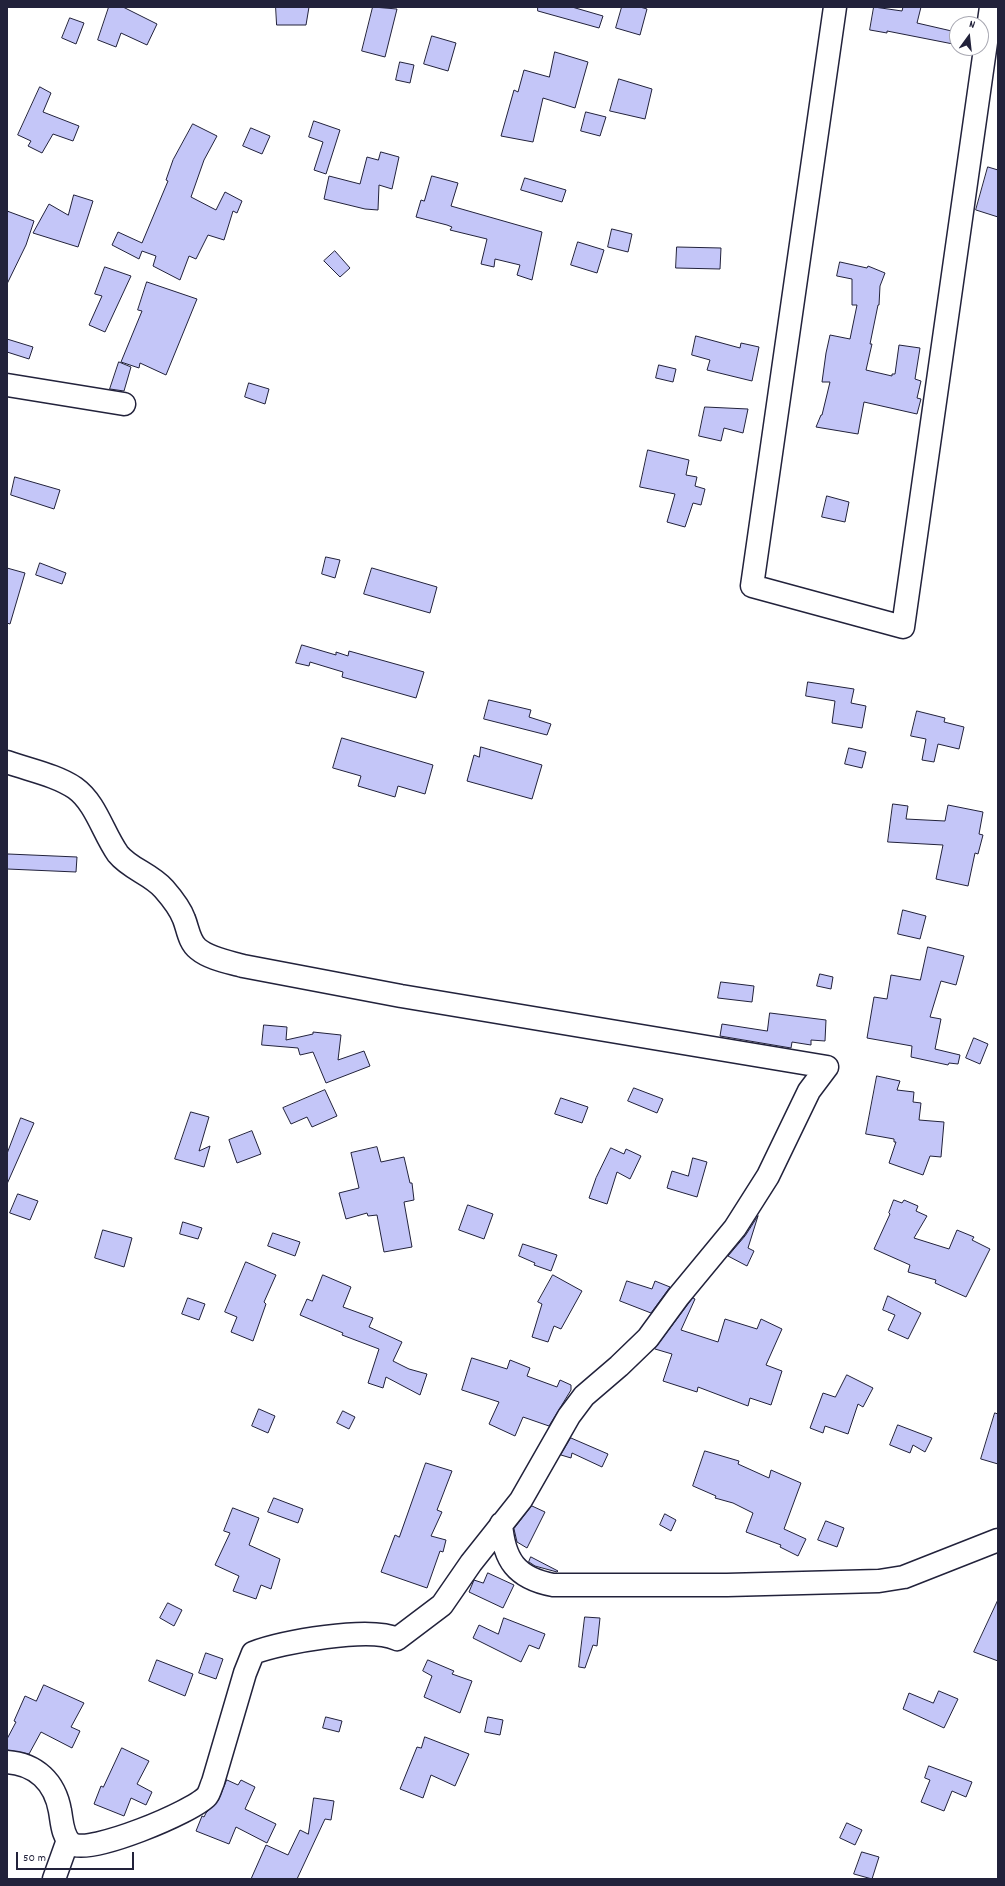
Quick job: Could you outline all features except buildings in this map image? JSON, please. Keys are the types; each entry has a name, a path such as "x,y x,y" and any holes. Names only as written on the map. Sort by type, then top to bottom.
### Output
{"street":[{"path":"835,7 752,586 903,627 991,7"},
{"path":"7,385 124,404"},
{"path":"7,762 57,779 75,788 89,803 119,854 128,864 157,882 164,889 184,919 193,944 198,949 220,959 243,966 400,996 827,1067 809,1091 768,1176 735,1228 678,1297 648,1338 619,1366 584,1396 569,1416 529,1488 470,1563 442,1605 397,1639 380,1635 339,1635 264,1648 253,1653 249,1660 213,1782 207,1796 157,1824 109,1841 78,1846 68,1840 62,1827 56,1794 47,1780 39,1772 25,1765 7,1762"},
{"path":"501,1524 504,1548 517,1568 529,1579 553,1585 727,1585 879,1581 904,1577 998,1540"},
{"path":"54,1879 68,1840"}]}
